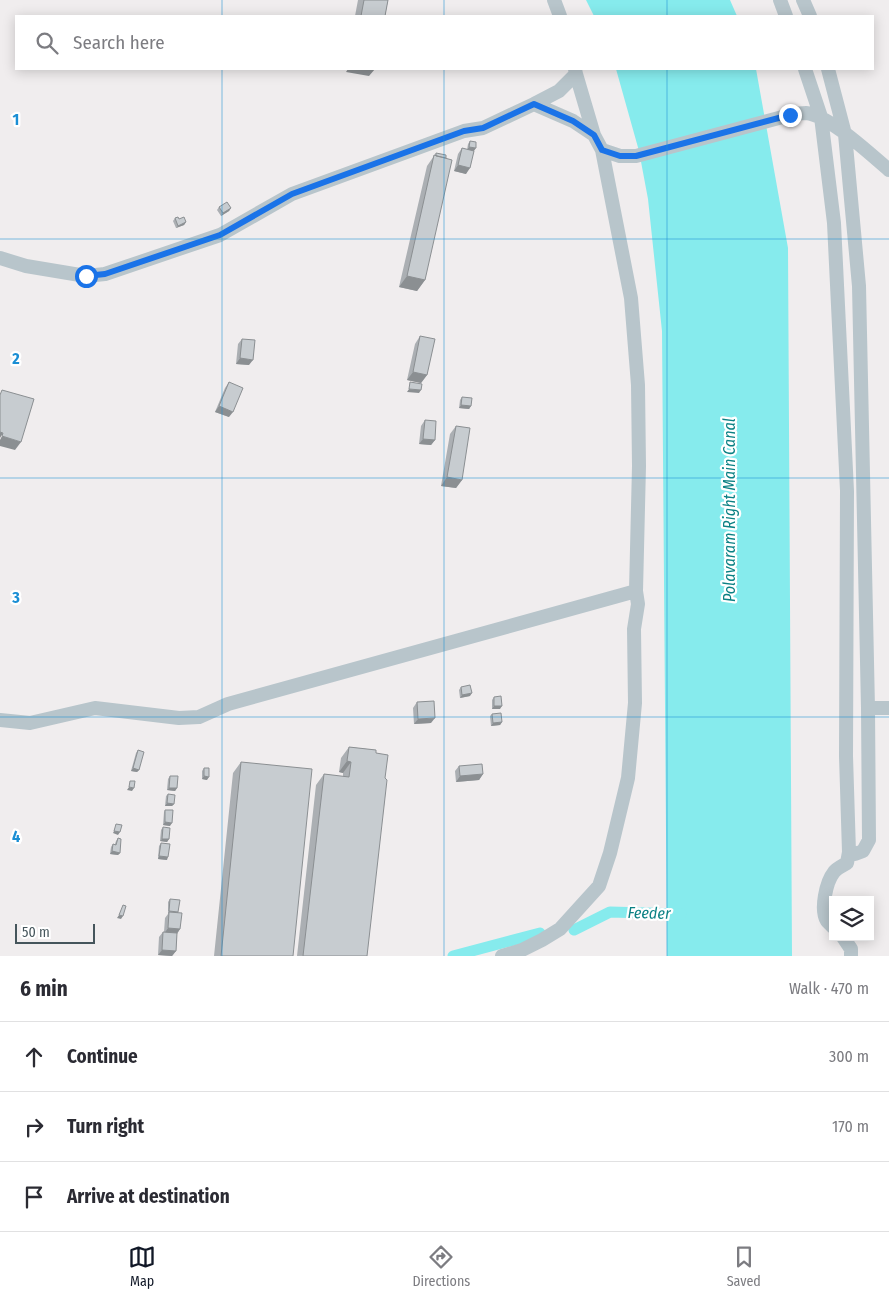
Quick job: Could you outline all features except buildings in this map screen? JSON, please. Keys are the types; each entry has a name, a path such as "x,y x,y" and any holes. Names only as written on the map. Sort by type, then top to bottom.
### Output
{"street":[{"path":"554,0 560,15"},
{"path":"780,0 786,15"},
{"path":"804,0 810,15"},
{"path":"805,70 821,117 834,223 847,491 846,756 849,852 847,863 834,871 828,882 824,908 826,920 829,923"},
{"path":"828,70 846,134 859,286 869,840 863,851 855,854 849,852"},
{"path":"0,258 26,266 86,276 105,274 220,235 292,194 464,131 483,128 559,91 575,72"},
{"path":"502,956 522,950 560,929 599,886 610,853 628,778 634,703 634,629 638,604 636,591 639,466 638,385 631,298 602,150 594,135 575,72"},
{"path":"534,104 573,121 594,135"},
{"path":"602,150 620,156 636,156 790,115 806,113 821,117 846,134 889,170"},
{"path":"0,720 30,723 95,708 179,718 199,717 228,704 636,591"},
{"path":"868,708 889,708"},
{"path":"846,941 851,949 851,956"}],"water":[{"path":"586,0 730,0 737,15 594,15"},
{"name":"Polavaram Right Main Canal","path":"616,70 756,70 788,248 792,956 667,956 662,331 648,199 639,151"}],"waterway":[{"name":"Feeder","path":"574,930 610,912 681,914"},
{"name":"Feeder","path":"453,956 540,933"}],"route":[{"path":"86,276 105,274 220,235 292,194 464,131 483,128 534,104 573,121 594,135 602,150 620,156 636,156 790,115"}]}
